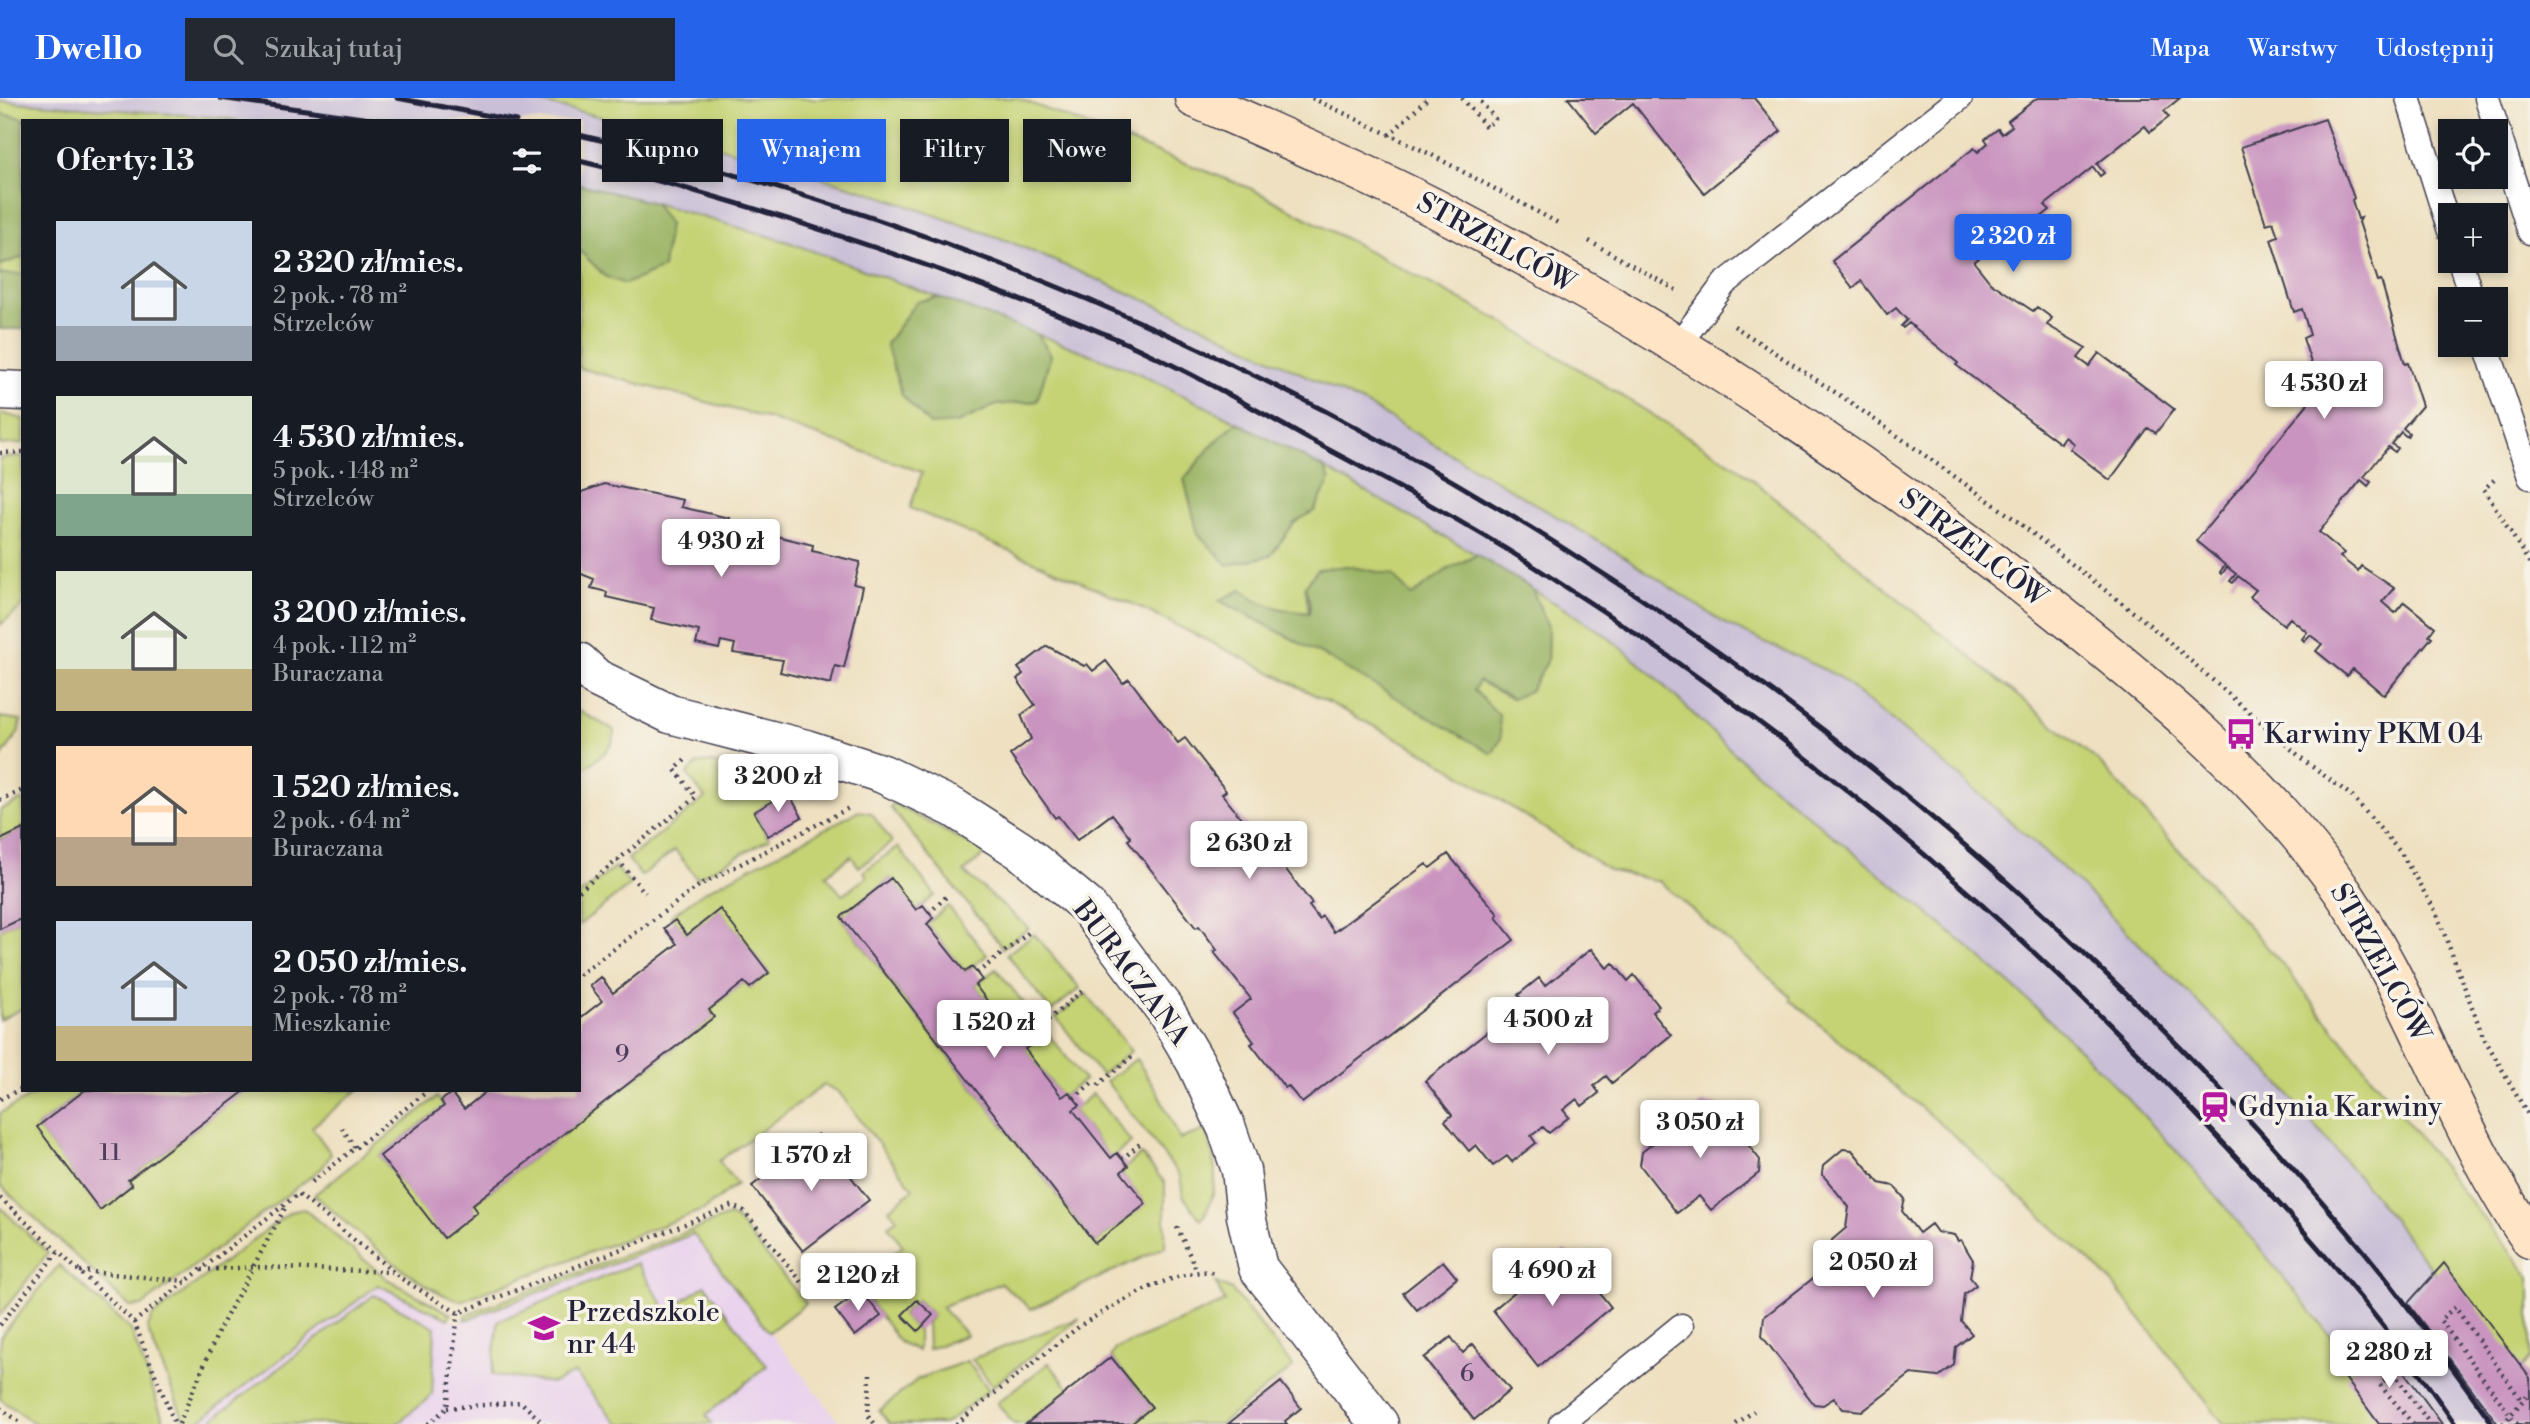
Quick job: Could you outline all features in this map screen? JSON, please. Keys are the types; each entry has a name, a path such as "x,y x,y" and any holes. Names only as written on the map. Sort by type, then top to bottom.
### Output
{"street":[{"name":"STRZELCÓW","path":"1194,98 1334,159 1466,224 1678,345 1844,452 1988,556 2173,706 2225,754 2285,819 2357,912 2385,961 2475,1146 2509,1209 2530,1239"},
{"path":"0,390 21,391"},
{"name":"BURACZANA","path":"581,664 596,678 670,714 806,750 883,775 954,808 1021,851 1087,906 1165,1010 1201,1074 1227,1129 1241,1170 1246,1216 1258,1268 1378,1424"}],"lane":[{"path":"1678,345 1724,284 1960,98"},
{"path":"2408,98 2441,203"},
{"path":"2487,98 2530,232"},
{"path":"2490,357 2530,477"},
{"path":"1561,1424 1681,1326"}],"path":[{"path":"1389,135 1429,98"},
{"path":"1462,98 1486,127 1495,119 1478,98"},
{"path":"0,453 21,452"},
{"path":"2501,473 2484,489 2530,564"},
{"path":"2268,730 2352,796 2401,853 2436,912 2483,1036 2530,1118"},
{"path":"581,889 696,797 675,771 688,757"},
{"path":"0,800 21,790"},
{"path":"581,974 700,885 855,805"},
{"path":"618,860 645,893"},
{"path":"929,912 949,894"},
{"path":"977,973 1031,931"},
{"path":"1027,1038 1083,990"},
{"path":"1074,1098 1134,1055"},
{"path":"0,1099 21,1089"},
{"path":"312,1182 426,1092"},
{"path":"342,1128 355,1148"},
{"path":"1122,1159 1142,1142"},
{"path":"134,1322 298,1194 393,1272 458,1313"},
{"path":"0,1198 134,1322 177,1424"},
{"path":"177,1424 219,1330 286,1205"},
{"path":"458,1313 731,1206 744,1211 814,1297"},
{"path":"1177,1227 1197,1271"},
{"path":"0,1325 58,1252"},
{"path":"202,1270 255,1267 393,1272"},
{"path":"79,1271 187,1281"},
{"path":"956,1424 1081,1325 1125,1301"},
{"path":"2517,1424 2440,1320 2455,1307 2522,1401"},
{"path":"447,1408 458,1313"},
{"path":"2413,1424 2380,1384 2393,1372 2430,1424"},
{"path":"870,1374 868,1415 875,1424"},
{"path":"2503,1424 2530,1392"},
{"path":"428,1424 447,1408 521,1402 544,1424"},
{"path":"0,1408 23,1424"},
{"path":"1737,1424 1754,1411"}],"shaded area":[{"path":"0,98 521,98 610,119 602,119 602,182 723,182 723,148 737,152 737,182 836,182 1008,241 1191,320 1369,406 1622,555 1722,622 1836,675 1959,776 2065,870 2279,1083 2371,1192 2516,1376 2530,1424 2398,1424 2313,1311 2211,1190 2031,1003 1856,853 1760,776 1608,637 1463,546 1276,441 1133,371 788,242 581,185 581,119 214,119 0,101"},
{"name":"Przedszkole nr 44","path":"693,1234 841,1424 195,1424 379,1285 457,1323"}],"green space":[{"path":"521,98 1017,98 1071,119 1023,119 1023,182 1131,182 1131,142 1252,189 1501,321 1737,467 2099,762 2279,960 2530,1277 2530,1358 2516,1375 2371,1192 2279,1083 2065,870 1959,776 1836,675 1722,622 1622,555 1369,406 1191,320 1008,241 836,182 886,182 886,119 737,119 737,152 723,148 723,119 610,119"},
{"path":"0,101 229,119 29,119 0,114"},
{"path":"0,114 29,119 21,119 21,258 0,265"},
{"path":"581,185 654,203 669,224 663,268 625,284 606,277 581,252"},
{"path":"654,203 788,242 938,297 916,302 957,423 996,405 1037,401 1051,355 1037,334 1134,371 1237,422 1212,445 1270,556 1295,522 1314,511 1330,480 1324,468 1477,555 1448,569 1411,596 1305,586 1309,613 1273,606 1241,590 1220,601 1328,658 1474,690 1479,681 1512,699 1547,662 1548,627 1532,589 1600,631 1648,671 1761,777 1932,917 2082,1051 2178,1153 2269,1259 2398,1424 2224,1424 2108,1278 1948,1130 1790,1000 1790,996 1659,881 1611,871 1433,757 1263,668 1135,605 910,508 922,472 770,419 581,369 581,252 606,277 669,225"},
{"path":"21,258 21,274 0,274 0,265"},
{"path":"0,274 21,274 21,329 0,329"},
{"path":"938,297 1037,334 1051,355 1037,401 996,405 957,423 930,425 902,395 886,344 916,302"},
{"path":"0,413 21,418 21,443 0,445"},
{"path":"1237,422 1324,468 1330,480 1314,511 1295,522 1270,556 1228,565 1198,534 1184,479 1212,445"},
{"path":"21,456 21,608 0,625 0,458"},
{"path":"1477,555 1532,589 1548,627 1547,662 1530,691 1512,699 1479,681 1474,690 1499,715 1501,739 1492,754 1328,658 1220,600 1241,590 1273,606 1309,613 1310,604 1305,586 1318,569 1347,566 1393,575 1411,596 1448,569"},
{"path":"581,712 614,730 612,743 581,771"},
{"path":"0,717 21,720 18,733 0,759"},
{"path":"708,762 783,780 788,792 754,812 769,839 697,878 675,850 641,876 628,859 705,798 687,774 697,764"},
{"path":"21,800 21,830 0,840 0,810"},
{"path":"893,803 986,853 964,872 1029,928 1003,948 890,807"},
{"path":"859,811 871,813 892,842 859,867 851,856 826,875 842,895 867,877 864,871 898,847 935,895 916,910 891,878 841,918 1095,1243 1145,1204 1121,1172 1141,1154 1165,1183 1165,1247 1031,1309 1001,1283 941,1307 967,1335 928,1349 927,1322 933,1315 917,1300 902,1315 918,1331 918,1351 899,1342 856,1282 903,1246 888,1226 897,1219 889,1209 913,1189 838,1091 824,1085 719,1161 737,1184 705,1209 460,1301 442,1294 404,1270 314,1195 437,1097 444,1106 380,1156 444,1237 472,1205 714,1017 709,1010 744,982 750,988 769,973 720,910 687,935 671,916 702,893"},
{"path":"616,867 630,885 581,923 581,893"},
{"path":"948,906 987,955 965,972 927,924"},
{"path":"21,919 21,1009 0,1020 0,929"},
{"path":"1034,934 1080,988 1051,1011 1007,954"},
{"path":"996,969 1036,1018 1014,1035 975,985"},
{"path":"1086,994 1131,1051 1101,1075 1056,1017"},
{"path":"1046,1031 1084,1080 1062,1097 1025,1049"},
{"path":"1136,1059 1157,1091 1180,1139 1205,1130 1215,1176 1212,1198 1201,1220 1183,1196 1180,1176 1106,1081"},
{"path":"39,1092 82,1092 37,1127 100,1209 132,1185 128,1180 243,1092 356,1092 312,1127 331,1154 322,1168 142,1306 130,1307 0,1185 0,1113"},
{"path":"1093,1094 1131,1142 1111,1158 1073,1110"},
{"path":"0,1207 48,1253 0,1315"},
{"path":"304,1209 387,1279 451,1314 448,1319 378,1285 195,1424 186,1424 147,1329 153,1316 290,1212"},
{"path":"729,1216 736,1219 806,1303 769,1332 693,1234 465,1320 465,1315"},
{"path":"637,1263 667,1311 705,1285 767,1366 706,1415 712,1424 618,1424 575,1373 553,1383 492,1375 498,1321"},
{"path":"59,1265 131,1330 165,1424 35,1424 0,1399 0,1337"},
{"path":"1216,1283 1232,1290 1293,1367 1220,1424 1131,1424 1152,1407 1111,1357 1115,1349 1225,1302"},
{"path":"374,1295 435,1327 432,1395 397,1424 216,1424 213,1419"},
{"path":"1080,1318 993,1386 972,1359"},
{"path":"967,1361 989,1390 945,1424 890,1424 879,1411 918,1379"},
{"path":"1049,1363 1070,1390 1026,1424 1014,1424 997,1403"}],"building":[{"path":"1568,98 1754,98 1781,131 1704,193 1633,103 1596,133"},
{"path":"2037,98 2180,98 2164,111 2169,117 2150,132 2145,126 2097,164 2104,173 2100,176 2093,167 2045,205 2050,210 2031,225 2027,220 1974,262 1990,282 2033,311 2037,307 2052,318 2047,325 2086,348 2078,358 2089,366 2099,353 2174,409 2156,433 2148,428 2110,480 2070,449 2074,444 2065,437 2061,444 1956,365 1958,363 1909,323 1903,328 1901,326 1907,320 1896,308 1887,315 1861,281 1853,288 1832,261 1974,148 1978,152 1988,143 1985,139 1998,129 2002,134 2012,126 2008,121"},
{"path":"2325,119 2354,198 2352,200 2358,219 2361,218 2359,222 2378,281 2381,280 2405,364 2408,363 2422,406 2403,428 2409,433 2407,437 2401,432 2391,444 2398,448 2395,452 2388,447 2364,477 2371,482 2368,486 2361,480 2319,532 2344,553 2340,557 2358,571 2361,566 2394,588 2382,602 2395,613 2404,602 2435,627 2429,635 2432,637 2384,695 2353,669 2347,676 2316,651 2322,644 2310,635 2304,641 2302,639 2307,632 2290,618 2284,625 2250,597 2256,590 2238,576 2233,583 2230,581 2236,574 2227,567 2222,574 2220,572 2225,565 2196,541 2314,396 2322,402 2325,398 2321,394 2303,338 2310,335 2302,309 2294,312 2271,239 2278,236 2273,222 2266,224 2241,147"},
{"path":"604,484 683,500 681,507 729,518 728,524 813,545 812,551 860,562 854,585 863,587 844,668 835,666 831,684 780,672 783,660 733,653 735,644 721,641 719,649 696,644 699,631 651,620 654,608 606,597 607,592 591,588 594,579 581,574 581,492"},
{"path":"1047,646 1084,666 1087,664 1093,671 1106,661 1123,683 1129,679 1178,743 1185,738 1226,791 1222,794 1269,853 1272,851 1312,904 1309,906 1319,919 1322,916 1334,932 1426,864 1430,868 1448,854 1498,914 1496,917 1514,940 1302,1103 1288,1086 1285,1088 1251,1044 1254,1042 1233,1013 1251,999 1214,952 1217,950 1199,926 1196,928 1128,840 1131,838 1112,814 1077,840 1058,816 1055,818 1010,755 1031,739 1021,715 1035,705 1017,679 1023,674 1018,668"},
{"path":"788,792 802,817 768,836 754,812"},
{"path":"21,830 21,919 0,929 0,840"},
{"path":"891,878 916,910 923,905 933,918 927,924 965,972 972,967 982,980 975,985 1014,1035 1020,1030 1032,1044 1025,1049 1062,1097 1069,1092 1080,1105 1073,1110 1111,1158 1117,1153 1128,1166 1121,1172 1146,1204 1095,1243 841,917"},
{"path":"720,909 769,973 750,988 744,982 709,1010 714,1017 472,1205 477,1212 444,1238 380,1156 444,1106 441,1101 451,1093 464,1109 485,1092 581,1092 581,1017 602,1001 590,986 601,977 613,993 677,944 664,928 675,920 687,935"},
{"path":"1591,949 1607,968 1613,963 1628,981 1634,975 1659,1006 1652,1012 1671,1035 1612,1083 1606,1076 1594,1086 1599,1093 1582,1106 1577,1099 1563,1110 1569,1117 1549,1133 1543,1127 1531,1136 1536,1143 1512,1162 1507,1156 1493,1166 1476,1145 1469,1151 1445,1121 1452,1115 1425,1081 1509,1015 1515,1018 1528,1008 1518,995 1539,978 1545,986"},
{"path":"82,1092 243,1092 128,1180 132,1185 100,1210 37,1127"},
{"path":"1703,1103 1717,1105 1760,1160 1759,1173 1711,1210 1699,1196 1677,1213 1640,1165 1642,1152"},
{"path":"818,1134 869,1200 803,1251 752,1186"},
{"path":"1843,1149 1852,1150 1879,1183 1894,1186 1905,1199 1902,1211 1919,1233 1931,1224 1937,1232 1954,1235 1958,1241 1961,1240 1973,1260 1970,1277 1976,1285 1964,1294 1961,1321 1972,1334 1956,1347 1954,1365 1938,1377 1911,1374 1863,1411 1843,1409 1834,1398 1823,1405 1814,1404 1762,1336 1764,1317 1826,1268 1832,1240 1846,1228 1849,1207 1822,1174 1823,1166"},
{"path":"1565,1250 1611,1307 1538,1367 1493,1310"},
{"path":"1443,1261 1457,1278 1417,1310 1403,1293"},
{"path":"2444,1263 2530,1378 2530,1424 2498,1424 2408,1303"},
{"path":"861,1291 881,1316 855,1336 835,1310"},
{"path":"917,1300 933,1315 918,1331 902,1315"},
{"path":"2378,1336 2442,1424 2379,1424 2346,1379"},
{"path":"1451,1337 1463,1353 1473,1344 1510,1390 1474,1420 1424,1358"},
{"path":"1111,1357 1152,1407 1131,1424 1026,1424"},
{"path":"1281,1382 1301,1408 1285,1421 1287,1424 1228,1424"}],"railway":[{"path":"220,98 370,119"},
{"path":"397,98 506,119"},
{"path":"581,136 836,206 1086,299 1327,412 1558,545 1778,696 1985,863 2179,1046 2358,1244 2493,1424"},
{"path":"581,161 713,196 846,238 1020,300 1133,346 1391,483 1507,549 1625,626 1798,752 1882,819 2044,961 2121,1036 2298,1225 2364,1302 2455,1424"}],"place":[{"name":"Karwiny PKM 04","path":"2241,734"},
{"name":"Gdynia Karwiny","path":"2215,1107"},
{"name":"Przedszkole nr 44","path":"544,1328"}]}
